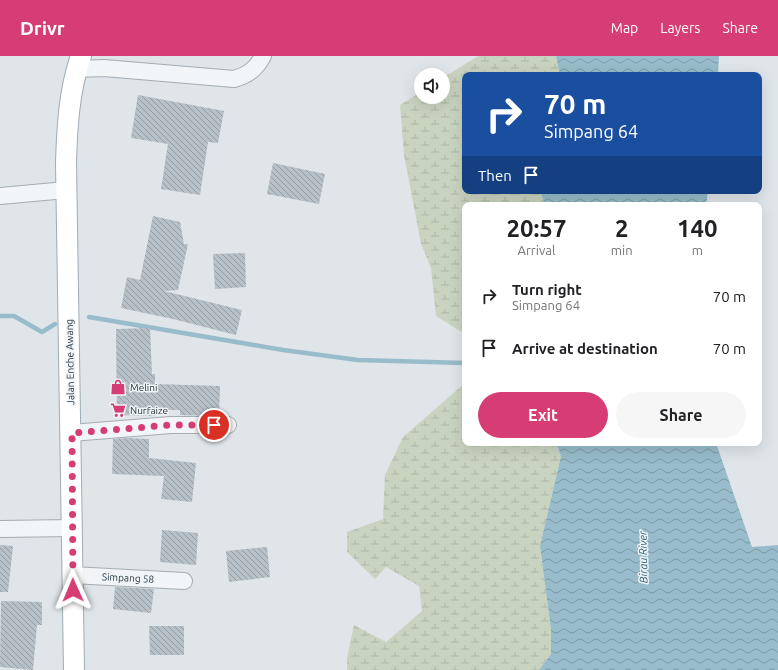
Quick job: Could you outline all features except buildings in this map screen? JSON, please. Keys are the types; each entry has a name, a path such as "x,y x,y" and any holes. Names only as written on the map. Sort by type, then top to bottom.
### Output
{"main road":[{"name":"Jalan Enche Awang","path":"74,670 72,433 66,190 67,129 78,62"}],"street":[{"path":"78,62 104,68 234,79 246,76 258,65 263,56"},
{"path":"0,196 66,190"},
{"path":"72,433 171,425 228,426"},
{"path":"0,529 72,528"},
{"name":"Simpang 58","path":"72,575 184,580"}],"green space":[{"path":"478,56 556,56 559,72 462,72 462,194 541,194 544,202 462,202 462,332 436,316 431,268 421,244 404,155 400,105 414,96 414,104 450,104 450,74"},
{"path":"462,386 462,446 557,446 561,456 540,546 551,630 551,654 539,670 347,670 347,658 354,625 386,642 422,611 419,586 386,567 375,579 347,552 347,532 383,519 385,475 403,437"}],"water":[{"path":"556,56 719,56 718,72 559,72"},
{"path":"541,194 708,194 706,202 544,202"},
{"name":"Birau River","path":"557,446 717,446 752,547 778,545 778,670 539,670 551,654 551,630 540,546 561,456"}],"waterway":[{"path":"0,316 14,316 42,332 55,324"},
{"path":"89,317 283,350 358,360 462,363"}],"place":[{"name":"Melini","path":"118,387"},
{"name":"Nurfaize","path":"118,410"}],"route":[{"path":"73,590 72,433 171,425 214,425"}]}
